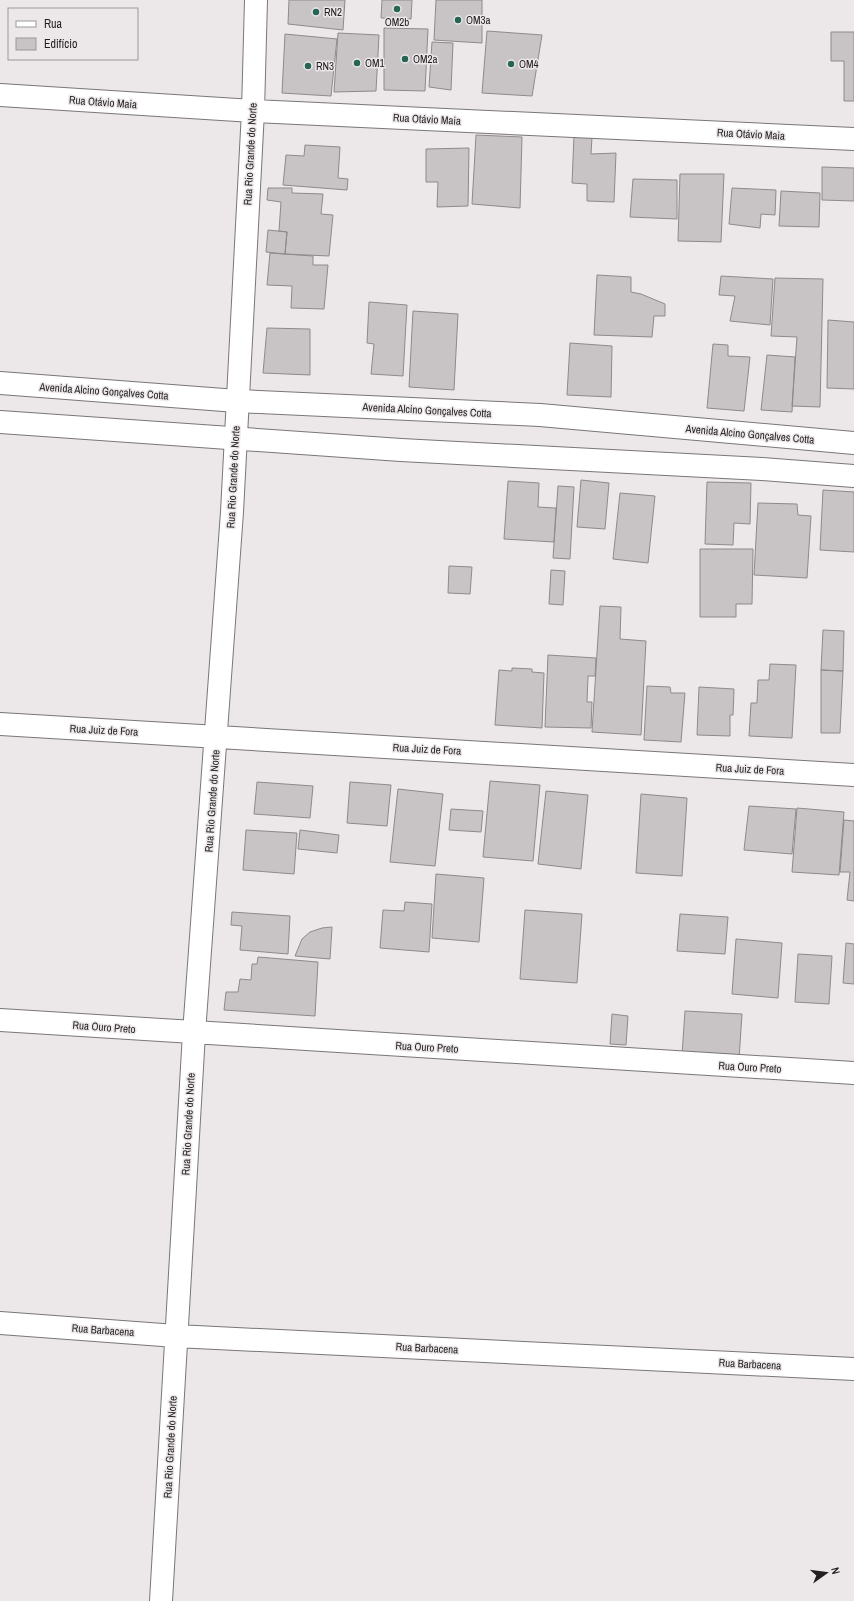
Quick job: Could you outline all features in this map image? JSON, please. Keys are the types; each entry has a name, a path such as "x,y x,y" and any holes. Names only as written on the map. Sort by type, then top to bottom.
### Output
{"street":[{"name":"Rua Rio Grande do Norte","path":"161,1601 194,1033 217,737 236,439 253,112 256,0"},
{"name":"Rua Otávio Maia","path":"0,95 253,112 854,139"},
{"name":"Avenida Alcino Gonçalves Cotta","path":"0,383 237,401 540,415 854,443"},
{"path":"0,422 236,439 854,476"},
{"name":"Rua Juiz de Fora","path":"0,724 854,775"},
{"name":"Rua Ouro Preto","path":"0,1020 854,1073"},
{"name":"Rua Barbacena","path":"0,1323 176,1336 854,1369"}],"building":[{"name":"RN2","path":"289,0 345,0 343,30 288,24"},
{"name":"OM2b","path":"382,0 412,0 411,19 381,18"},
{"name":"OM3a","path":"436,0 482,0 482,43 434,40"},
{"name":"OM2a","path":"384,28 428,29 425,91 384,90"},
{"name":"OM4","path":"487,31 542,35 532,96 482,93"},
{"path":"831,32 854,32 854,101 844,101 844,61 831,61"},
{"name":"OM1","path":"338,33 379,35 376,91 334,92"},
{"name":"RN3","path":"285,34 337,39 331,96 282,93"},
{"path":"432,42 453,43 451,90 429,87"},
{"path":"476,135 522,137 520,208 472,204"},
{"path":"574,136 592,137 591,154 616,153 614,202 587,201 587,184 572,183"},
{"path":"305,145 340,147 338,178 348,179 347,190 283,185 286,155 304,156"},
{"path":"469,148 468,206 437,207 438,182 426,182 426,149"},
{"path":"822,167 854,168 854,201 822,200"},
{"path":"680,174 724,174 721,242 678,241"},
{"path":"633,179 677,180 677,219 630,217"},
{"path":"268,188 292,188 292,193 323,194 321,214 333,215 329,256 285,254 287,232 279,231 281,202 267,200"},
{"path":"732,188 776,190 775,215 761,214 760,228 729,224"},
{"path":"781,191 820,193 819,227 779,226"},
{"path":"268,230 287,232 285,254 266,252"},
{"path":"270,253 313,256 313,265 328,265 324,309 291,308 292,286 267,285"},
{"path":"597,275 631,277 631,292 641,294 665,304 665,316 654,316 652,337 594,335"},
{"path":"721,276 773,279 770,325 730,321 735,296 719,295"},
{"path":"775,278 823,279 820,407 792,406 797,337 771,336"},
{"path":"369,302 407,305 403,376 371,374 374,344 367,343"},
{"path":"413,311 458,314 454,390 409,387"},
{"path":"828,320 854,322 854,389 827,388"},
{"path":"267,328 310,329 310,375 263,373"},
{"path":"570,343 612,346 611,397 567,395"},
{"path":"713,344 728,345 728,356 750,357 744,411 707,408"},
{"path":"767,355 795,357 792,412 761,410"},
{"path":"581,480 609,483 605,529 577,527"},
{"path":"508,481 539,483 538,507 556,508 554,542 504,539"},
{"path":"707,482 751,483 750,524 734,523 733,545 705,544"},
{"path":"558,486 574,487 570,559 553,558"},
{"path":"823,490 854,492 854,552 820,550"},
{"path":"620,493 655,496 648,563 613,559"},
{"path":"758,503 797,504 798,515 811,516 807,578 754,575"},
{"path":"700,549 753,549 752,604 736,604 736,617 700,617"},
{"path":"449,566 472,567 470,594 448,593"},
{"path":"551,570 565,571 563,605 549,604"},
{"path":"600,606 621,607 620,639 646,641 641,735 592,732"},
{"path":"823,630 844,631 843,671 821,670"},
{"path":"548,655 596,658 595,676 588,676 587,702 592,702 591,728 545,727"},
{"path":"770,664 796,665 792,738 749,736 751,703 757,703 758,680 769,680"},
{"path":"512,668 532,669 532,672 544,673 542,728 495,725 499,670 512,671"},
{"path":"821,670 843,671 840,733 821,733"},
{"path":"647,686 670,687 671,693 685,693 681,742 644,740"},
{"path":"699,687 734,689 733,715 730,715 730,736 697,735"},
{"path":"490,781 540,785 533,861 483,857"},
{"path":"257,782 313,786 310,818 254,814"},
{"path":"350,782 391,785 387,826 347,823"},
{"path":"398,789 443,794 435,866 390,862"},
{"path":"546,791 588,795 581,869 538,864"},
{"path":"641,794 687,798 682,876 636,873"},
{"path":"749,806 796,809 792,854 744,850"},
{"path":"797,808 844,812 839,875 792,872"},
{"path":"451,809 483,811 481,832 449,830"},
{"path":"844,820 854,821 854,901 847,900 850,872 840,872"},
{"path":"246,830 297,833 294,874 243,870"},
{"path":"300,830 339,835 337,853 298,849"},
{"path":"436,874 484,878 479,942 432,938"},
{"path":"405,902 432,904 429,952 380,948 383,910 404,911"},
{"path":"525,910 582,914 577,983 520,979"},
{"path":"232,912 290,916 288,954 240,950 242,926 231,925"},
{"path":"680,914 728,917 725,954 677,951"},
{"path":"332,927 330,959 295,956 302,939 310,932 322,928"},
{"path":"736,939 782,943 778,998 732,994"},
{"path":"846,943 854,944 854,984 843,983"},
{"path":"798,954 832,956 829,1004 795,1002"},
{"path":"258,957 318,962 315,1016 224,1010 226,992 238,992 240,979 251,980 252,964 257,964"},
{"path":"685,1011 742,1014 739,1059 682,1055"},
{"path":"612,1014 628,1016 626,1045 610,1044"}],"place":[{"name":"OM2b","path":"397,9"},
{"name":"RN2","path":"316,12"},
{"name":"OM3a","path":"458,20"},
{"name":"OM2a","path":"405,59"},
{"name":"OM1","path":"357,63"},
{"name":"OM4","path":"511,64"},
{"name":"RN3","path":"308,66"}]}
